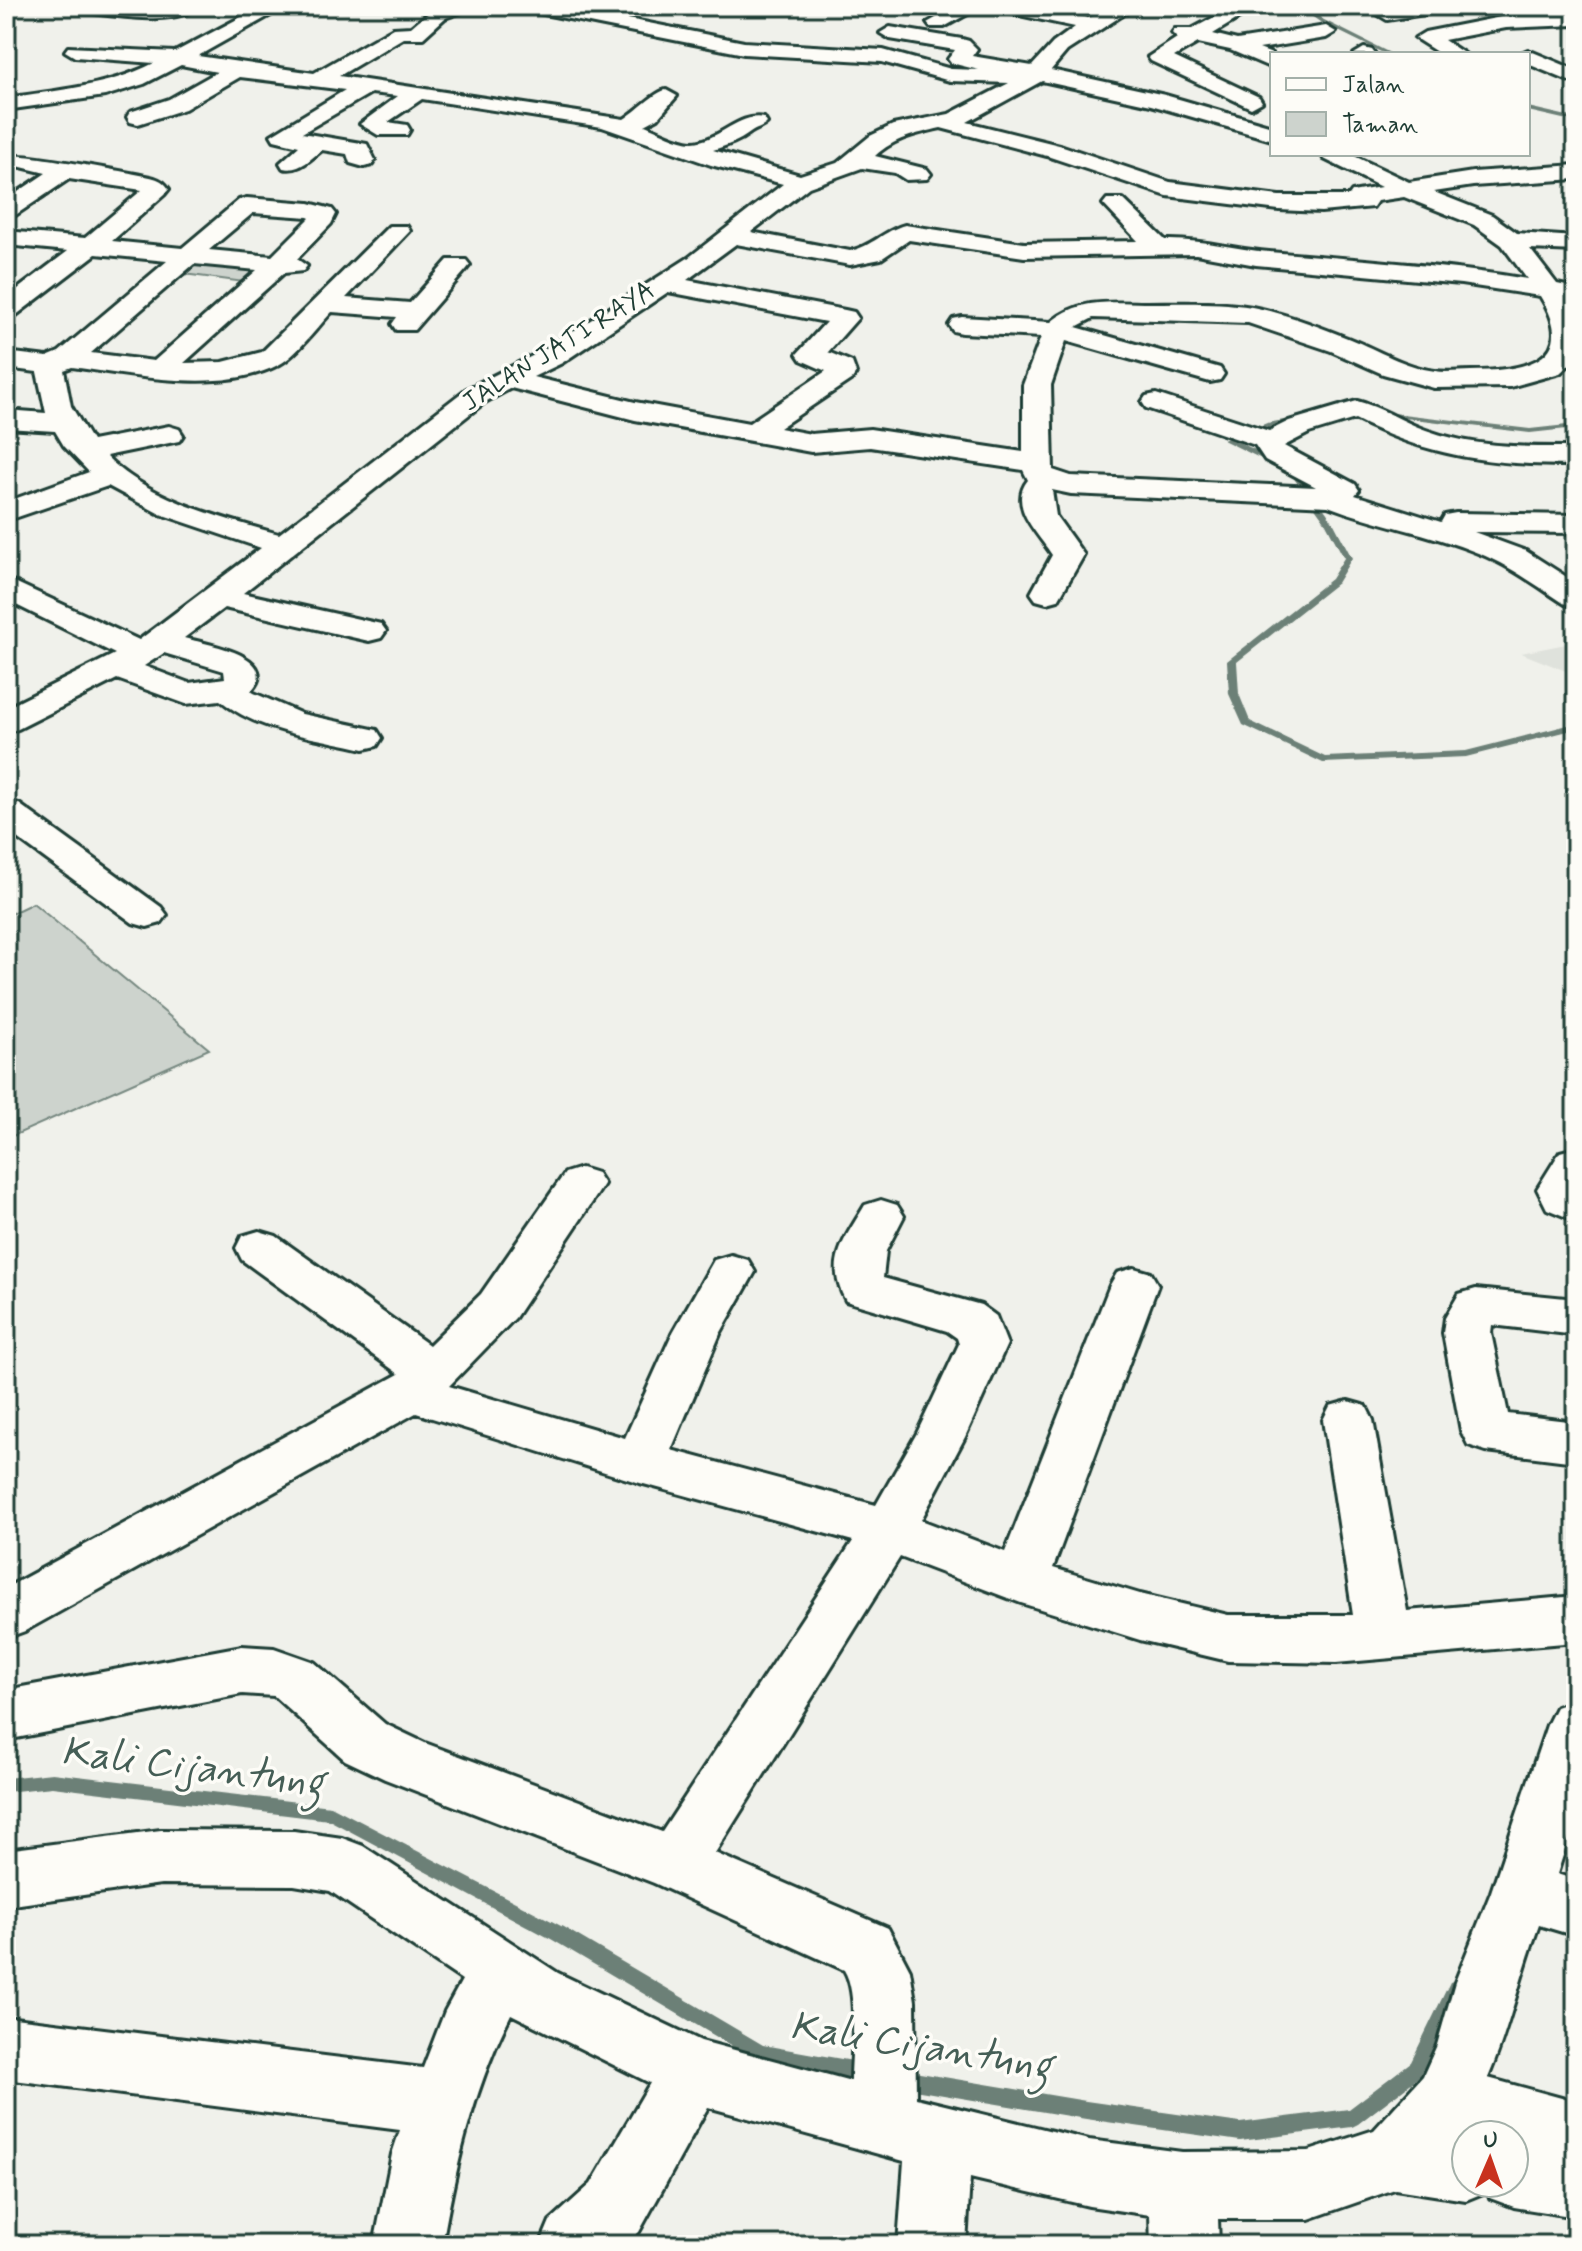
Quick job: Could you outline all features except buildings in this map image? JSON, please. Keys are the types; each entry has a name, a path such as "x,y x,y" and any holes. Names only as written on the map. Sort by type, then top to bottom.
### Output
{"street":[{"path":"82,6 161,11 177,11 188,6"},
{"path":"6,104 116,87 137,80 277,6"},
{"path":"319,79 400,32 416,34 438,14 460,6"},
{"path":"534,6 719,44 772,51 883,56 950,75 1036,76"},
{"path":"937,23 972,6"},
{"path":"1002,6 1098,22 1149,26 1237,46 1270,61"},
{"name":"JALAN JATI RAYA","path":"12,715 139,654 218,597 475,396 552,357 697,263 801,182 832,174 858,160 878,141 901,130 942,122 1010,92 1036,76 1053,53 1127,6"},
{"path":"1249,6 1159,58 1264,103"},
{"path":"1387,14 1437,6"},
{"path":"1481,6 1506,22"},
{"path":"1451,52 1425,38 1506,22 1576,19"},
{"path":"1468,28 1514,50"},
{"path":"719,44 752,30"},
{"path":"886,32 962,45 967,49 960,61 1167,101 1270,132"},
{"path":"1237,46 1326,32"},
{"path":"75,51 176,58 237,70 418,92 627,126 689,150 801,182"},
{"path":"1530,57 1576,78"},
{"path":"138,117 177,104 237,70"},
{"path":"364,160 358,158 360,150 357,148 282,135 367,86"},
{"path":"399,130 378,128 371,124 418,92"},
{"path":"627,126 650,113 666,96"},
{"path":"1131,116 1167,101"},
{"path":"1213,114 1264,103"},
{"path":"942,122 1055,151 1167,189 1321,205 1365,202 1360,197 1407,190 1504,165 1574,160"},
{"path":"689,150 736,136 742,128 756,123"},
{"path":"291,163 317,143"},
{"path":"1047,593 1068,555 1049,532 1036,503 1042,471 1037,385 1057,330 1075,315 1091,310 1291,314 1418,377 1457,382 1510,379 1550,367 1564,356 1569,340 1564,293 1511,240 1483,220 1407,190 1336,156"},
{"path":"858,160 919,174"},
{"path":"6,310 90,247 156,186 25,161"},
{"path":"1366,170 1470,161 1504,165 1536,196"},
{"path":"6,211 65,171"},
{"path":"1115,204 1157,246"},
{"path":"160,370 278,265 324,214 247,205 190,257 59,362 54,395 64,423 84,451 110,475 178,512 283,545"},
{"path":"6,360 221,372 257,364 272,358 329,304 398,231"},
{"path":"731,236 850,258 872,254 905,232 1012,249 1196,247 1317,265 1461,276 1564,293"},
{"path":"6,238 360,271"},
{"path":"1511,240 1576,244"},
{"path":"329,304 411,317 457,265"},
{"path":"663,283 845,318 811,354 842,368 842,373 756,431"},
{"path":"962,325 1057,330 1210,374"},
{"path":"507,379 635,411 811,443 870,438 1042,471 1071,485 1333,497 1410,524 1460,529 1576,524"},
{"path":"1156,402 1220,421 1262,438 1275,454 1332,485 1460,529 1515,558 1576,597"},
{"path":"1262,438 1357,409 1389,427 1462,452 1510,457 1576,456"},
{"path":"6,419 64,423"},
{"path":"84,451 169,435"},
{"path":"6,512 110,475"},
{"path":"6,588 139,654 186,694 222,688 248,707 272,717 364,738"},
{"path":"218,597 369,631"},
{"path":"139,654 236,664 242,672 242,680 230,692"},
{"path":"6,812 147,915"},
{"path":"1576,1163 1560,1189 1563,1198 1576,1205"},
{"path":"6,1615 421,1383 498,1306 581,1184"},
{"path":"675,1864 889,1530 940,1437 983,1344 979,1329 964,1318 863,1289 856,1273 860,1254 881,1216"},
{"path":"259,1248 421,1383 640,1463 694,1475 889,1530 1021,1581 1140,1617 1228,1638 1336,1640 1576,1619"},
{"path":"640,1463 696,1334 731,1272"},
{"path":"1021,1581 1134,1285"},
{"path":"1576,1317 1476,1306 1469,1318 1467,1333 1486,1431 1576,1442"},
{"path":"1348,1420 1384,1637"},
{"path":"6,1715 242,1670 274,1672 294,1679 355,1733 379,1748 675,1864 866,1949 879,1970 898,2100 932,2245"},
{"path":"1395,2156 1446,2099 1468,2049 1486,1982 1549,1900 1576,1725"},
{"path":"6,1878 161,1857 294,1858 342,1866 536,1994 693,2071 898,2100 1089,2173 1183,2215 1309,2185 1395,2156 1450,2165"},
{"path":"408,2245 425,2154 442,2103 468,2033 500,1971"},
{"path":"6,2048 442,2103"},
{"path":"574,2245 615,2208 693,2071"},
{"path":"1446,2099 1576,2135"},
{"path":"1530,2176 1576,2183"}],"shaded area":[{"path":"1576,642 1576,675 1521,653"}],"green space":[{"path":"201,260 262,268 244,282 184,274"},
{"path":"33,903 209,1049 6,1139 6,916"}],"waterway":[{"name":"Kali Cijantung","path":"1300,6 1322,21 1385,52"},
{"name":"Kali Cijantung","path":"1530,109 1576,120"},
{"name":"Kali Cijantung","path":"1388,414 1530,431 1576,426"},
{"name":"Kali Cijantung","path":"1301,419 1270,425 1227,440 1293,471 1328,520 1348,558 1334,581 1232,661 1234,694 1246,723 1323,760 1466,754 1576,726"},
{"name":"Kali Cijantung","path":"1567,1716 1576,1646"},
{"name":"Kali Cijantung","path":"6,1785 52,1780 331,1813 557,1933 760,2053 864,2072"},
{"name":"Kali Cijantung","path":"902,2079 1240,2132 1352,2118 1417,2068 1456,1988"}]}
